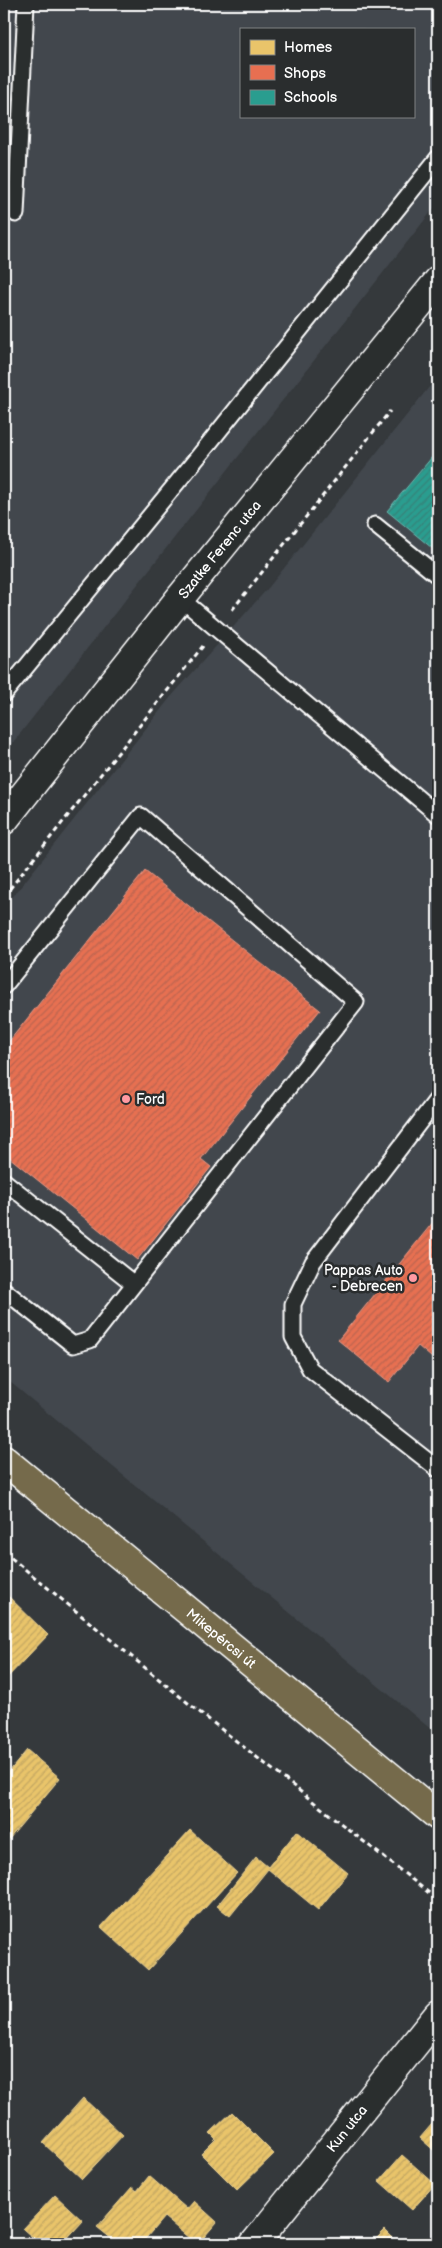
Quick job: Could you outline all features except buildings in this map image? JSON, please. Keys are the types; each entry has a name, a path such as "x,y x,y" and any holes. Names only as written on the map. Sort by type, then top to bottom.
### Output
{"main road":[{"name":"Mikepércsi út","path":"4,1460 438,1816"}],"street":[{"name":"Szatke Ferenc utca","path":"4,820 180,598 438,281"},
{"name":"Kun utca","path":"254,2244 438,2015"}],"lane":[{"path":"16,214 26,4"},
{"path":"4,694 198,457 438,158"},
{"path":"375,525 438,576"},
{"path":"180,598 438,815"},
{"path":"4,986 141,816 356,1002 90,1340 73,1345 4,1290"},
{"path":"438,1098 313,1262 293,1304 293,1337 310,1369 438,1469"},
{"path":"4,1181 134,1284"}],"path":[{"path":"4,896 390,411"},
{"path":"4,1552 188,1703 438,1900"}],"shaded area":[{"path":"4,4 438,4 438,203 4,754"},
{"path":"438,376 438,1735 4,1377 4,908 170,698 269,587"}],"place":[{"name":"Ford","path":"126,1099"},
{"name":"Pappas Auto - Debrecen","path":"413,1278"}]}
